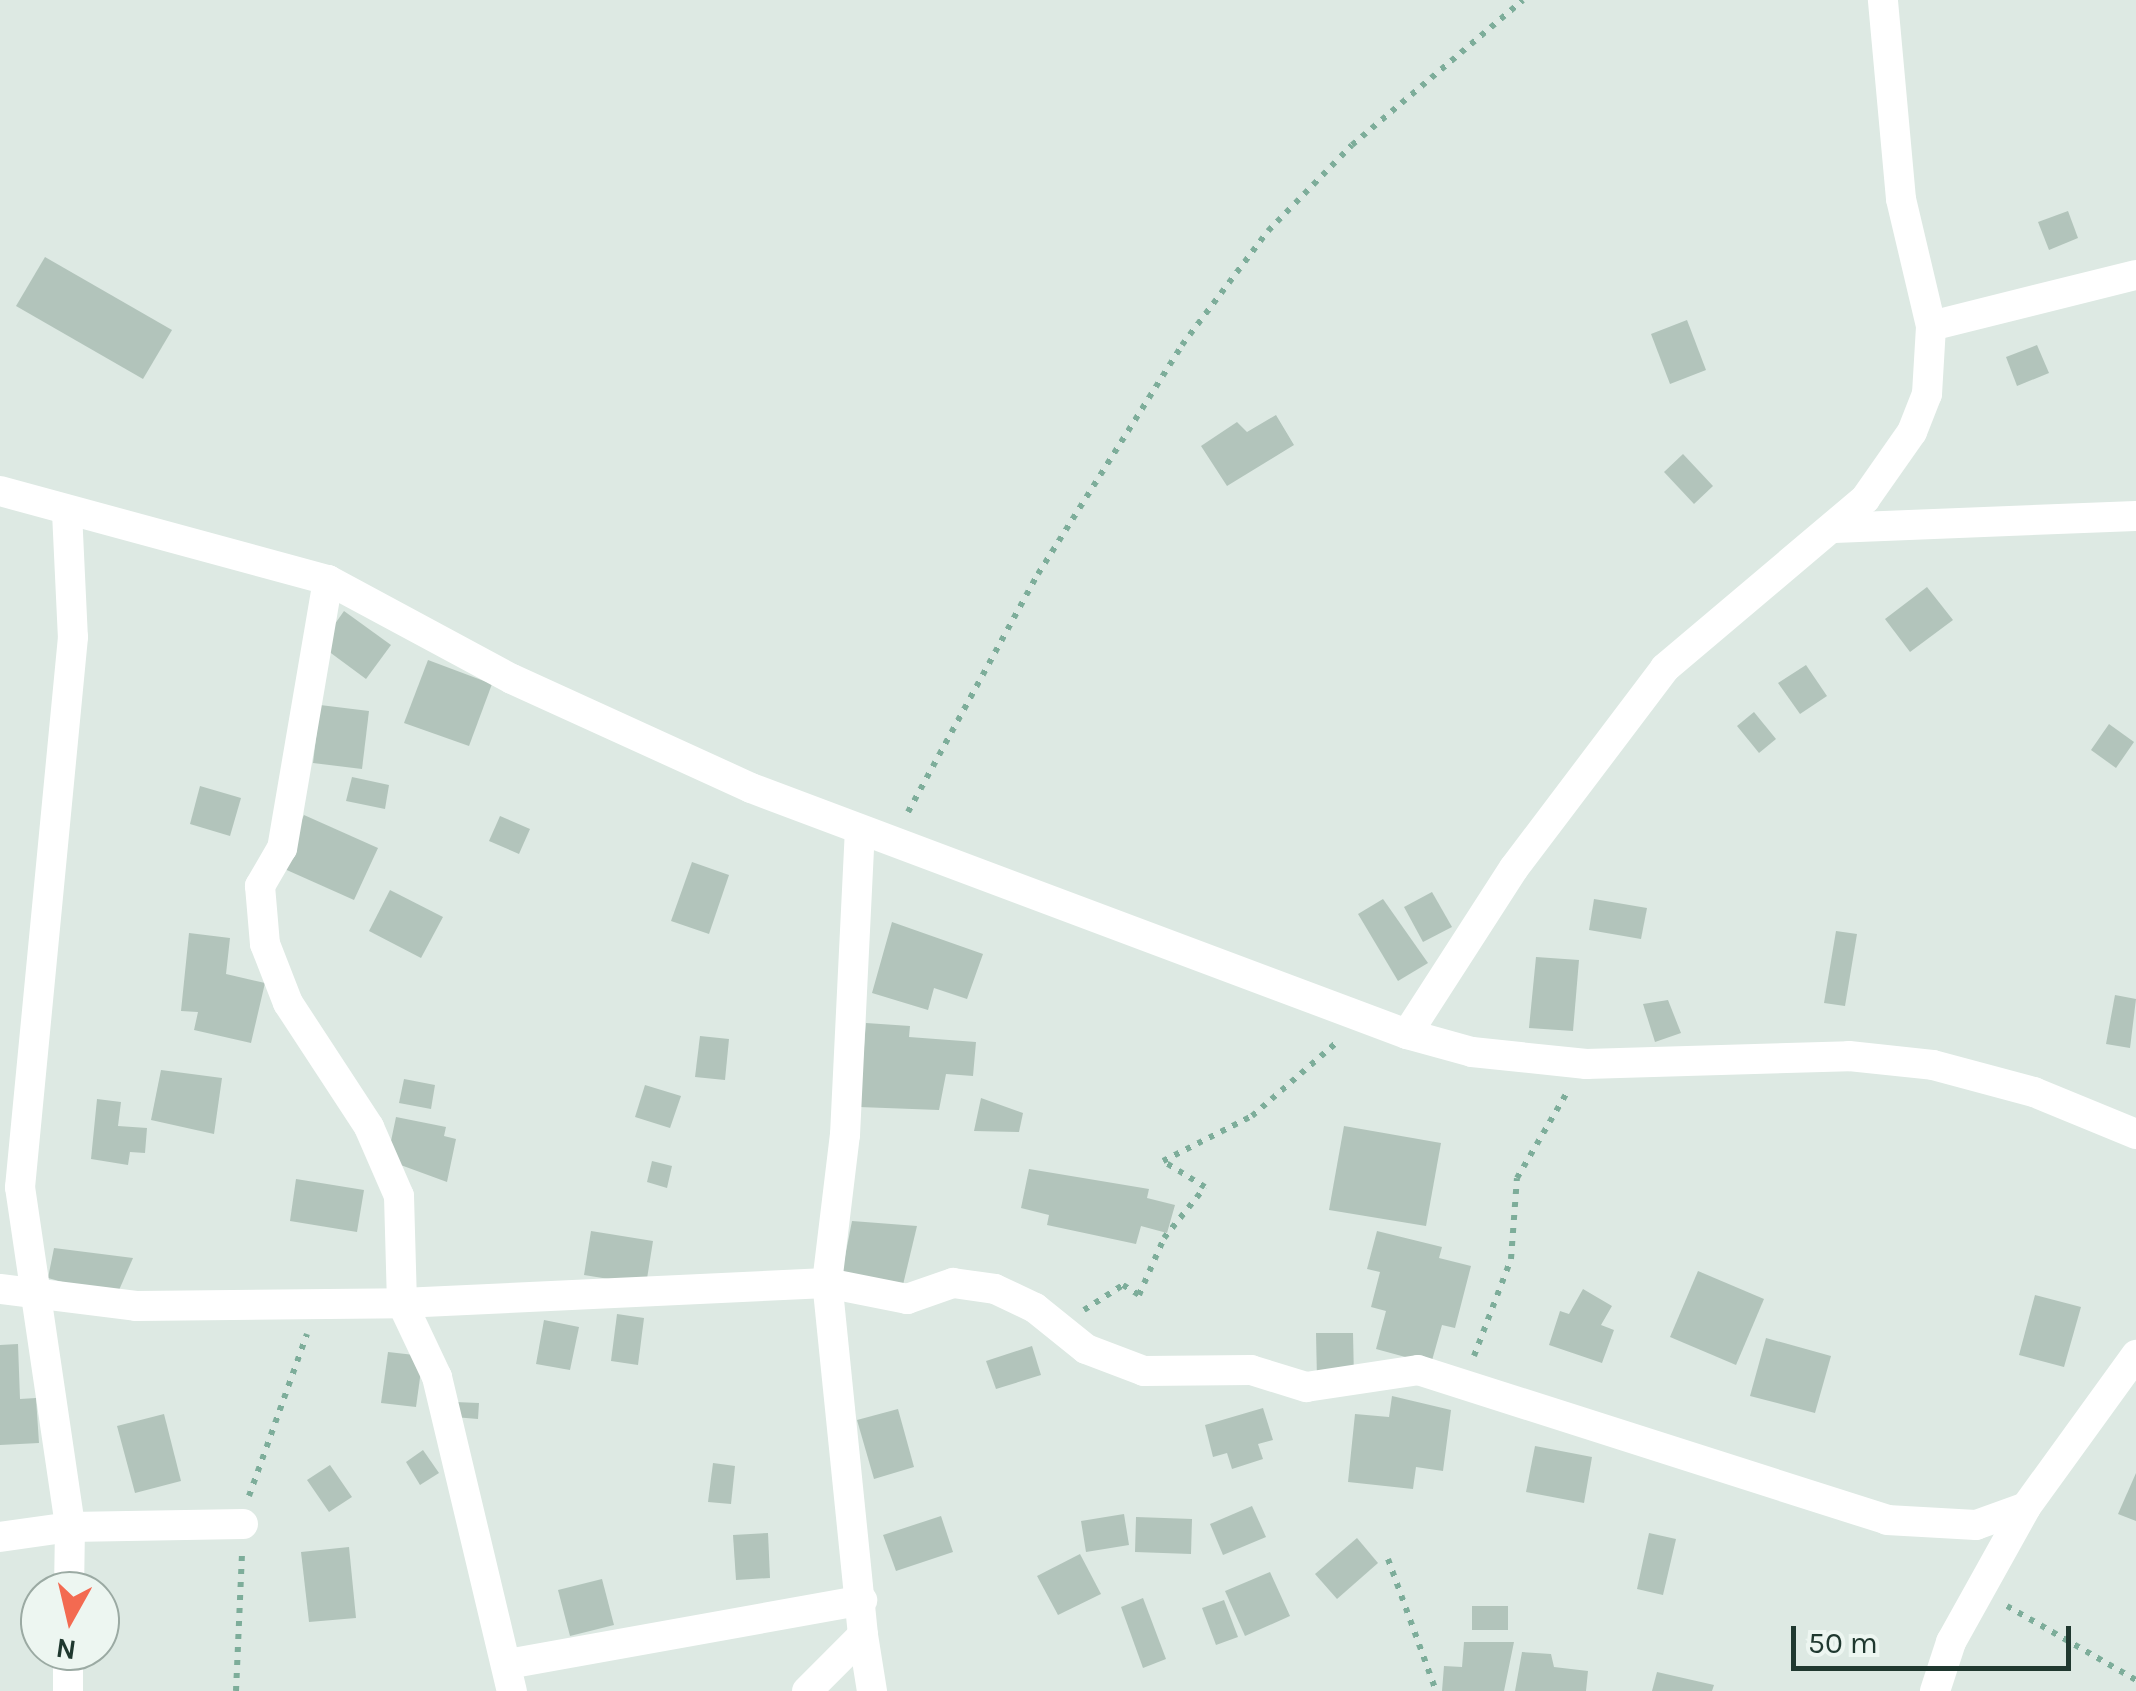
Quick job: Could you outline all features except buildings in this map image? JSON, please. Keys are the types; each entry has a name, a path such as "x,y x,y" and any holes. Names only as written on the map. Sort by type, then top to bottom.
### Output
{"street":[{"path":"1406,1034 1514,868 1665,668 1834,528 1912,432 1927,394 1931,326 1901,200 1883,0"},
{"path":"1931,326 2136,275"},
{"path":"0,492 67,512 186,536 328,580 512,679 860,830 1406,1034 1489,1055 1586,1064 1849,1056 1933,1065 2034,1092 2136,1134"},
{"path":"67,512 74,637 22,1111 20,1187 40,1296 44,1387 70,1527 69,1571"},
{"path":"1834,528 2136,516"},
{"path":"328,580 282,848 260,886 265,944 311,1046 385,1157 399,1196 402,1304 437,1377 510,1678 862,1600"},
{"path":"860,830 845,1135 828,1283 872,1691"},
{"path":"0,1289 136,1306 402,1304 828,1283 907,1299 953,1284 995,1289 1086,1349 1144,1371 1251,1370 1306,1388 1418,1370 1888,1520 1976,1525 2026,1507"},
{"path":"1935,1691 1981,1591 2026,1507 2136,1355"},
{"path":"0,1536 70,1527 243,1524"},
{"path":"807,1691 863,1635"}],"path":[{"path":"894,842 1038,574 1246,260 1352,145 1523,0"},
{"path":"1060,1330 1123,1285 1139,1295 1164,1238 1205,1187 1162,1161 1252,1116 1327,1047 1354,1033 1406,1034"},
{"path":"1463,1382 1505,1282 1517,1178 1586,1064"},
{"path":"1388,1559 1436,1691"},
{"path":"1981,1591 2136,1680"}]}
